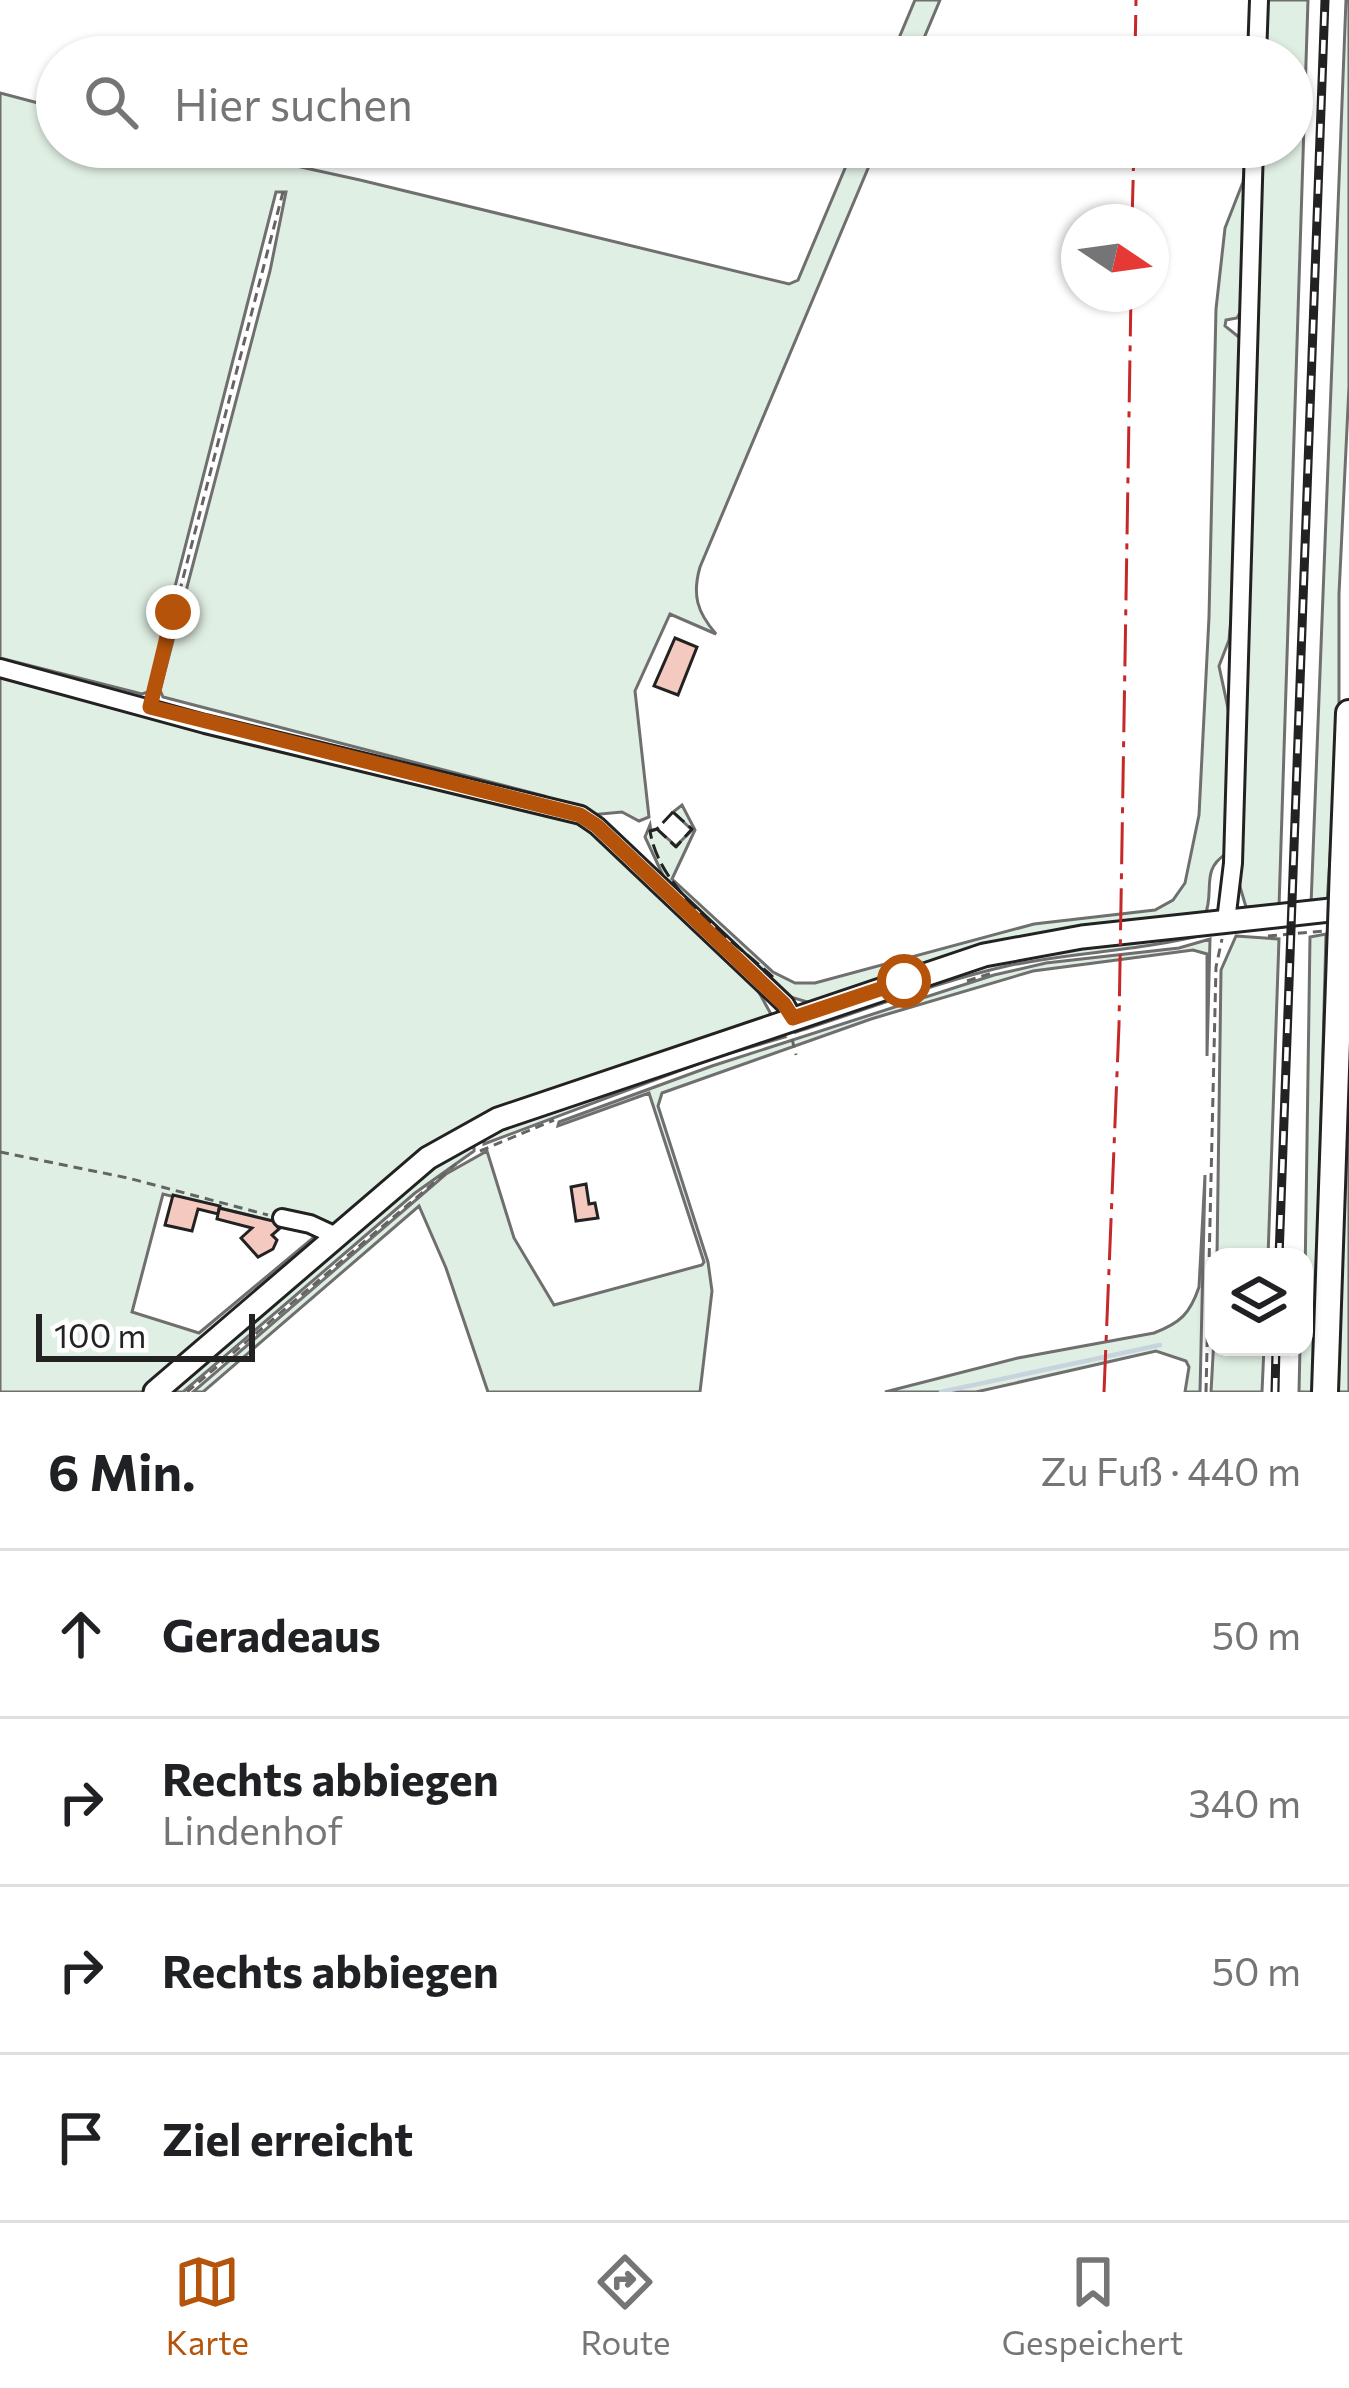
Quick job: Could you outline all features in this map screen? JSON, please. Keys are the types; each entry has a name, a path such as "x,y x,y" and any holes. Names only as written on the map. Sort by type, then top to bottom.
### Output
{"highway":[{"path":"1325,1392 1335,942 1349,713"}],"main road":[{"path":"155,1392 428,1158 463,1135 548,1100 1015,948 1224,928 1349,908"}],"street":[{"path":"1257,36 1258,0"},
{"path":"1224,928 1233,863 1253,168"},
{"path":"0,668 580,815 784,1004 793,1018"},
{"path":"282,1218 310,1224 336,1237"}],"path":[{"path":"150,707 284,188"},
{"path":"1207,938 1224,928"},
{"path":"1206,1392 1216,967 1224,928"},
{"path":"1256,936 1335,942"},
{"path":"948,987 993,973"},
{"path":"188,1392 446,1171 492,1144 557,1119"},
{"path":"0,1152 128,1178 282,1218"}],"green space":[{"path":"915,0 940,0 925,36 900,36"},
{"path":"1263,0 1308,0 1307,36 1262,36"},
{"path":"1346,0 1349,386 1339,594 1339,718 1327,904 1311,905"},
{"path":"0,93 36,102 36,168 305,168 789,284 798,280 845,168 868,168 700,567 698,603 716,634 670,614 635,691 649,817 639,821 622,812 590,815 544,796 163,697 160,690 270,271 286,192 276,192 148,692 0,658"},
{"path":"1245,168 1242,309 1225,326 1240,338 1232,608 1229,640 1219,666 1229,713 1226,854 1213,867 1205,915 814,1004 787,996 667,884 645,837 650,825 651,831 657,829 676,846 692,830 673,812 682,805 695,830 672,879 773,972 795,983 815,983 1034,924 1155,910 1173,900 1185,883 1199,815 1216,309 1225,228"},
{"path":"1257,168 1303,168 1279,907 1246,907 1238,880"},
{"path":"0,675 165,722 568,818 603,840 756,987 772,1016 493,1115 339,1226 278,1217 273,1221 163,1194 132,1312 199,1333 319,1233 322,1241 147,1392 0,1392"},
{"path":"1206,934 980,973 796,1032 797,1024 975,966 1032,952"},
{"path":"1326,934 1314,1392 1299,1392 1300,1356 1313,1356 1313,1248 1305,1248 1310,937"},
{"path":"1236,936 1279,939 1268,1248 1217,1248 1221,970"},
{"path":"1210,939 1207,1056 1207,954 1193,950 1033,971 871,1019 662,1093 658,1106 708,1262 712,1291 700,1392 488,1392 446,1268 419,1206 203,1392 193,1392 446,1174 487,1151 514,1238 554,1305 702,1265 649,1093 558,1126 559,1122 712,1066 994,975 1046,963 1179,948"},
{"path":"1349,1004 1349,1392 1334,1392"},
{"path":"782,1033 785,1037 713,1058 484,1144 484,1134"},
{"path":"474,1142 474,1151 415,1193 183,1392 167,1392 432,1165"},
{"path":"1205,1175 1200,1392 1185,1392 1186,1361 1156,1351 976,1392 885,1392 1018,1358 1154,1333 1177,1321 1188,1311 1199,1287"},
{"path":"1213,1356 1264,1356 1262,1392 1211,1392"}],"building":[{"path":"675,638 697,647 678,695 654,686"},
{"path":"586,1184 589,1204 595,1203 598,1218 576,1221 571,1187"},
{"path":"173,1195 220,1206 218,1214 198,1209 192,1231 165,1225"},
{"path":"219,1208 273,1221 279,1229 272,1235 277,1240 273,1249 258,1257 241,1238 252,1228 217,1219"}],"waterway":[{"path":"941,1392 1160,1345"}],"railway":[{"path":"1279,1248 1325,0"},
{"path":"1275,1392 1276,1356"}],"fence":[{"path":"673,812 692,829 676,847 657,829 673,812"},
{"path":"657,829 650,831 656,853 682,894 773,977"}],"power":[{"path":"1135,36 1136,0"},
{"path":"1132,204 1133,168"},
{"path":"1104,1392 1119,1025 1131,312"}],"route":[{"path":"173,612 150,707 580,815 784,1004 793,1018 904,981"}]}
